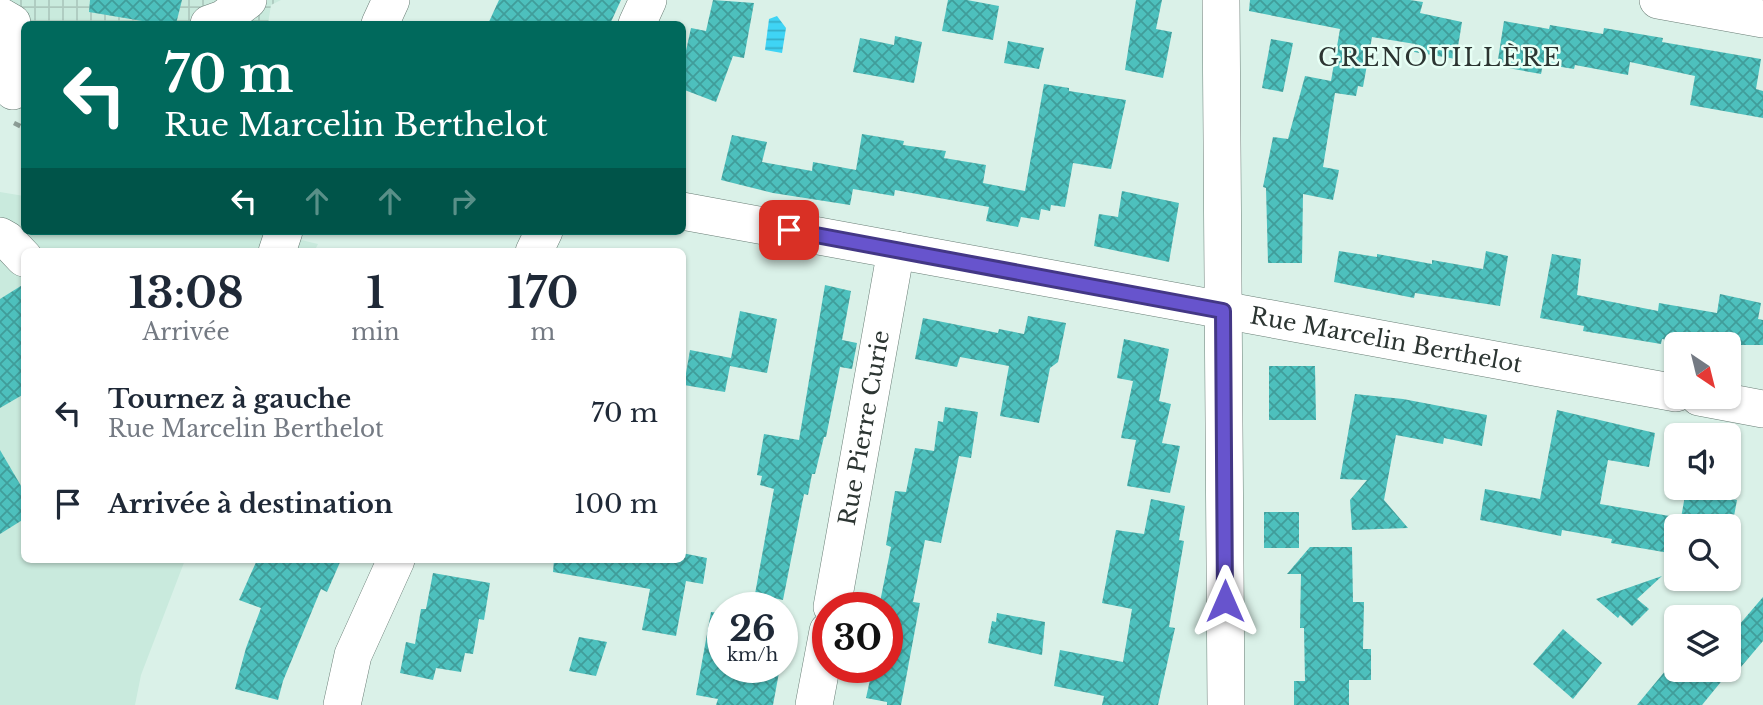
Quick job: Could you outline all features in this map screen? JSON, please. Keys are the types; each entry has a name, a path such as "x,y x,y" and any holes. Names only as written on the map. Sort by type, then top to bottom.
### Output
{"street":[{"path":"217,21 248,0"},
{"path":"381,21 391,0"},
{"path":"638,21 648,0"},
{"path":"1221,0 1226,705"},
{"path":"1658,0 1763,19"},
{"path":"0,16 12,23 15,67 12,92"},
{"name":"Rue Marcelin Berthelot","path":"686,212 1664,391"},
{"name":"Rue Pierre Curie","path":"835,592 896,250"},
{"path":"1741,405 1763,409"},
{"path":"341,705 353,655 395,563"},
{"path":"814,705 818,683"}],"shaded area":[{"path":"0,0 281,0 271,5 268,21 21,21"},
{"path":"0,192 21,196 21,235 280,235 318,244 316,248 21,248 21,563 184,563 141,675 135,705 0,705"}],"water":[{"path":"777,16 786,28 782,53 765,50 769,19"}],"building":[{"path":"90,0 182,0 177,21 142,21 89,12"},
{"path":"499,0 621,0 611,21 489,21"},
{"path":"713,0 754,3 744,58 733,56 716,102 686,91 686,51 691,28 706,31"},
{"path":"948,0 967,0 999,6 993,40 942,31"},
{"path":"1136,0 1162,0 1156,29 1172,32 1163,78 1125,70"},
{"path":"1250,0 1410,0 1423,2 1420,13 1462,22 1456,59 1414,52 1415,44 1372,37 1363,87 1358,86 1356,96 1335,93 1323,167 1339,170 1333,200 1303,194 1302,263 1268,263 1266,188 1263,187 1273,137 1288,139 1305,76 1331,81 1340,29 1249,11"},
{"path":"1504,21 1603,34 1604,28 1663,38 1662,42 1761,59 1756,89 1763,91 1763,118 1690,105 1695,76 1630,62 1628,75 1575,65 1574,69 1543,64 1541,74 1497,66"},
{"path":"895,36 922,42 914,83 853,72 860,38 894,45"},
{"path":"1271,39 1293,43 1283,92 1262,88"},
{"path":"1008,41 1044,48 1039,69 1004,63"},
{"path":"1044,84 1126,100 1111,169 1073,163 1065,207 1051,205 1050,211 1041,209 1039,220 1021,217 1018,227 986,221 989,207 895,190 894,196 853,189 850,205 773,193 721,180 732,135 767,142 762,162 812,171 813,162 856,170 862,134 904,141 903,145 946,151 944,158 986,165 983,183 1025,191"},
{"path":"1122,191 1179,203 1169,262 1094,246 1099,214 1118,217"},
{"path":"1339,251 1377,257 1377,254 1432,264 1432,260 1483,269 1486,251 1508,256 1500,306 1415,293 1414,298 1334,282"},
{"path":"1552,254 1581,259 1577,295 1658,311 1659,303 1717,313 1720,294 1761,303 1758,319 1763,320 1763,345 1741,345 1741,332 1664,332 1661,344 1583,331 1584,326 1540,318"},
{"path":"825,285 851,291 842,340 857,343 852,369 840,367 826,437 815,474 812,474 808,495 804,494 785,592 755,592 774,489 760,485 762,476 757,475 764,434 799,440"},
{"path":"21,286 21,396 0,408 0,299"},
{"path":"740,311 777,319 767,373 730,366 725,392 686,385 690,350 731,358"},
{"path":"1028,316 1066,323 1058,362 1050,368 1039,423 1000,416 1009,366 960,357 957,367 915,359 923,318 998,333 999,329 1024,334"},
{"path":"1124,339 1169,349 1159,401 1171,404 1162,443 1180,446 1170,493 1127,486 1136,440 1121,438 1133,381 1117,378"},
{"path":"1269,366 1315,366 1316,420 1269,420"},
{"path":"1355,394 1403,399 1487,415 1482,446 1444,438 1443,444 1396,435 1384,500 1408,528 1352,530 1350,500 1367,480 1340,479"},
{"path":"945,407 978,412 971,458 959,456 941,543 925,540 913,602 920,603 901,705 887,705 887,702 866,698 869,683 903,683 903,592 882,592 891,547 886,545 895,491 906,492 915,448 934,451 938,421 943,422"},
{"path":"1557,410 1655,433 1649,467 1608,460 1600,504 1664,515 1664,552 1611,543 1612,539 1562,530 1561,536 1480,520 1485,489 1540,499"},
{"path":"0,450 21,486 21,521 0,534"},
{"path":"1151,499 1185,506 1179,540 1184,541 1169,627 1175,628 1158,705 1102,705 1104,696 1054,686 1060,650 1123,662 1132,609 1102,603 1116,530 1144,534"},
{"path":"1684,500 1737,500 1734,514 1682,514"},
{"path":"1264,512 1299,512 1299,548 1264,548"},
{"path":"1310,547 1352,547 1353,602 1364,602 1363,649 1371,649 1371,680 1349,680 1349,705 1294,705 1294,681 1305,681 1304,628 1300,628 1301,574 1287,574"},
{"path":"686,554 707,558 703,584 686,581 676,636 642,630 650,589 553,572 554,563 686,563"},
{"path":"256,563 340,563 327,592 321,589 283,681 278,700 235,689 261,608 239,600"},
{"path":"433,573 490,583 484,620 479,619 473,654 465,653 461,672 436,668 433,680 400,673 406,642 415,644 421,609 426,609"},
{"path":"1662,576 1637,599 1649,609 1632,626 1596,599"},
{"path":"1763,597 1763,641 1741,667 1741,623"},
{"path":"997,613 1045,622 1042,655 988,643 992,621 996,622"},
{"path":"1563,629 1602,663 1573,699 1533,664"},
{"path":"707,634 707,683 777,683 773,705 716,705 718,699 696,695"},
{"path":"579,637 607,642 596,676 569,671"},
{"path":"1664,672 1664,682 1721,682 1702,705 1637,705"}],"district":[{"name":"GRENOUILLÈRE","path":"1440,58"}],"route":[{"path":"789,230 1223,311 1225,601"}]}
